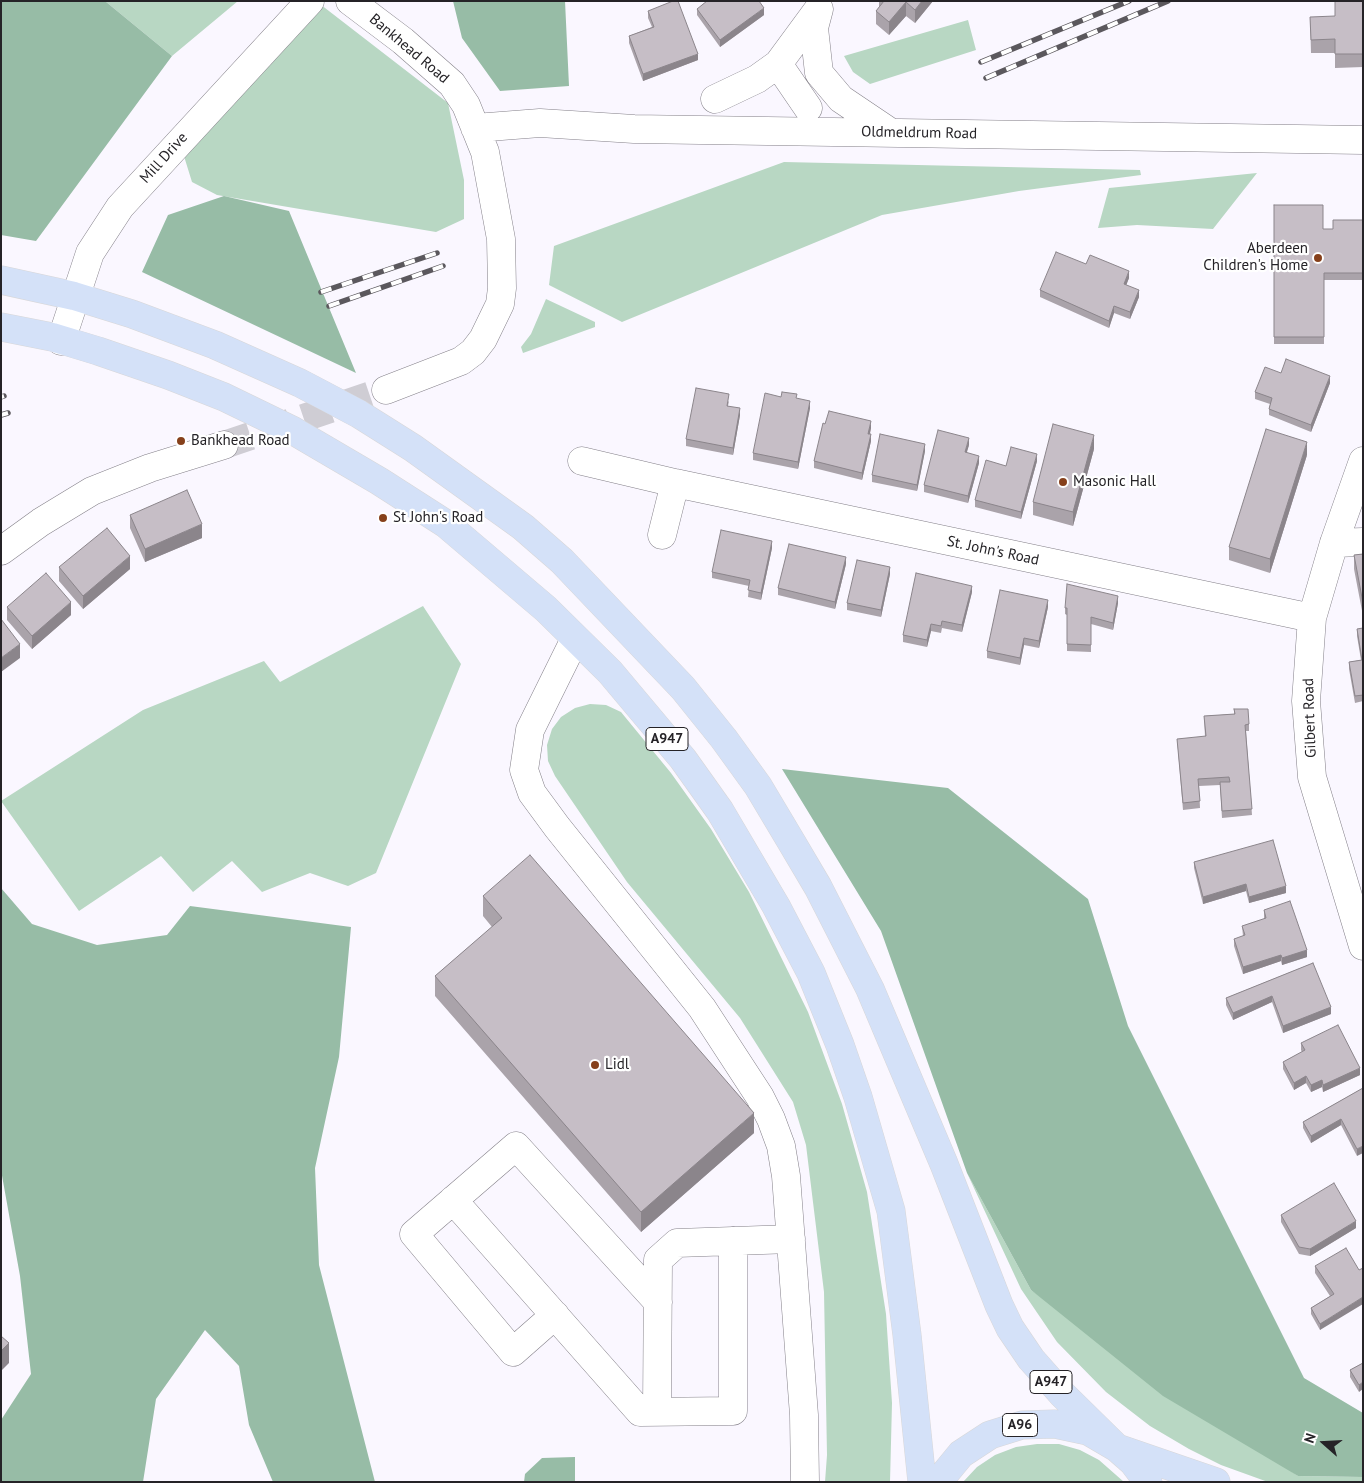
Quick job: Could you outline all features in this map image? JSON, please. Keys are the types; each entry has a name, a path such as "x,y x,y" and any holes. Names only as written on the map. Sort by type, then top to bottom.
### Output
{"main road":[{"name":"A947","path":"1,280 74,296 215,345 300,383 367,419 427,457 523,527 562,561 648,648 718,732 758,786 818,887 870,990 944,1164 999,1305 1010,1328 1031,1359 1062,1394 1118,1448"},
{"name":"A947","path":"1,327 62,341 176,378 224,397 308,439 379,481 446,524 538,602 610,672 683,759 710,796 776,906 811,972 858,1097 891,1210 906,1326 922,1482"},
{"name":"A96","path":"938,1482 961,1454 990,1435 1022,1425 1055,1424 1088,1431 1118,1448 1216,1482"},
{"name":"A96","path":"1118,1448 1134,1462 1148,1482"}],"street":[{"name":"Mill Drive","path":"62,341 74,296 90,253 120,206 310,1"},
{"name":"Bankhead Road","path":"350,1 403,41 452,84 466,105 485,152 501,240 502,288 500,304 483,339 473,352 448,367 386,390"},
{"path":"715,99 757,79 778,64 821,5"},
{"path":"821,5 814,28 819,73 845,102 890,132"},
{"path":"778,64 808,108"},
{"name":"Oldmeldrum Road","path":"475,128 540,123 634,129 1363,140"},
{"path":"1,552 41,522 92,491 150,468 224,444"},
{"name":"St. John's Road","path":"582,461 675,483 1312,618"},
{"name":"Gilbert Road","path":"1363,461 1334,543 1312,618 1306,701 1312,777 1363,946"},
{"path":"662,535 675,483"},
{"path":"1334,543 1363,542"},
{"path":"576,639 530,730 524,770 532,793 557,827 702,1008 760,1097 781,1146 791,1239 804,1415 805,1482"},
{"path":"555,1315 513,1352 414,1234 516,1146 658,1302"},
{"path":"453,1200 640,1412 733,1411 733,1241"},
{"path":"657,1412 658,1260 677,1243 791,1239"}],"green space":[{"path":"1,1 105,1 172,56 36,241 1,235"},
{"path":"105,1 238,1 172,56"},
{"path":"316,1 448,103 464,180 464,219 436,232 217,195 192,182 183,153"},
{"path":"453,1 565,1 569,86 500,91 462,38"},
{"path":"968,20 976,50 870,84 853,72 844,56"},
{"path":"784,162 1140,170 1141,175 1019,191 882,215 622,322 549,285 554,246"},
{"path":"1257,173 1213,229 1137,225 1098,228 1109,188"},
{"path":"224,196 289,211 356,373 142,272 168,215"},
{"path":"546,299 595,322 595,327 523,353 521,347 531,334"},
{"path":"423,606 461,664 376,873 348,886 310,873 262,892 232,861 193,892 161,856 79,911 1,801 143,710 264,661 280,682"},
{"path":"590,704 606,705 621,712 671,773 711,829 749,892 808,1012 842,1104 867,1192 886,1314 892,1403 890,1482 825,1482 827,1455 824,1292 806,1145 793,1102 740,1018 627,882 555,776 548,761 547,745 552,729 561,717 575,708"},
{"path":"782,769 948,788 1088,899 1128,1026 1304,1378 1363,1413 1363,1477 1298,1476 1163,1396 1031,1290 967,1173 881,931"},
{"path":"1,888 32,924 97,945 167,935 190,906 351,927 339,1057 315,1168 319,1265 375,1482 273,1482 249,1425 239,1366 205,1330 156,1399 143,1482 1,1482 1,1420 31,1374 20,1276 1,1170"},
{"path":"967,1173 1031,1290 1298,1476 1363,1477 1363,1482 1268,1482 1221,1465 1189,1449 1150,1426 1106,1392 1057,1342 1021,1289"},
{"path":"1037,1444 1059,1444 1080,1450 1099,1460 1124,1482 963,1482 977,1467 995,1455 1016,1447"},
{"path":"575,1457 575,1482 524,1482 525,1474 542,1458"}],"building":[{"path":"673,1 678,1 698,54 643,74 629,36 654,27 648,11"},
{"path":"707,1 759,1 764,8 720,40 697,9"},
{"path":"884,1 922,1 915,10 906,2 889,22 876,11"},
{"path":"1335,1 1363,1 1363,54 1335,54 1335,39 1311,40 1310,17 1335,16"},
{"name":"Aberdeen Children's Home","path":"1274,205 1323,205 1323,229 1333,229 1333,220 1363,220 1363,273 1324,273 1324,337 1274,337"},
{"path":"1056,252 1086,264 1090,255 1129,271 1124,284 1139,290 1130,312 1114,306 1109,321 1040,290"},
{"path":"1286,359 1330,376 1311,425 1269,409 1272,398 1255,392 1265,367 1281,373"},
{"path":"696,388 729,394 727,406 740,408 733,448 686,439"},
{"path":"782,392 797,394 796,398 810,401 798,462 753,453 765,393 781,397"},
{"path":"829,411 871,421 868,434 871,434 862,473 814,461 823,423 825,424"},
{"name":"Masonic Hall","path":"1053,424 1094,435 1073,512 1033,502"},
{"path":"1266,429 1307,442 1270,559 1229,547"},
{"path":"938,430 969,438 965,452 979,456 968,496 924,485"},
{"path":"880,434 925,444 917,485 872,475"},
{"path":"1011,447 1037,454 1021,512 975,500 986,460 1006,466"},
{"path":"187,490 202,524 145,549 130,515"},
{"path":"107,528 130,556 83,596 59,567"},
{"path":"721,530 772,541 761,593 748,590 750,580 712,572"},
{"path":"789,544 846,557 835,602 778,588"},
{"path":"1363,554 1363,603 1354,555"},
{"path":"857,560 890,567 881,610 847,603"},
{"path":"46,573 71,602 32,636 7,607"},
{"path":"916,573 972,586 962,625 942,621 941,626 931,624 927,640 903,635"},
{"path":"1067,584 1118,596 1113,623 1091,617 1091,645 1067,644 1067,608 1065,608"},
{"path":"1000,590 1048,600 1039,641 1024,638 1020,658 987,651"},
{"path":"1,619 20,644 1,658"},
{"path":"1363,628 1363,695 1355,696 1349,662 1362,660 1357,629"},
{"path":"1234,709 1248,709 1249,724 1245,725 1252,809 1222,811 1220,782 1230,782 1229,777 1198,779 1200,801 1183,803 1177,739 1206,736 1204,716 1235,714"},
{"path":"1273,840 1286,886 1249,897 1246,884 1203,897 1194,862"},
{"name":"Lidl","path":"530,855 754,1113 641,1212 435,976 502,918 483,896"},
{"path":"1290,901 1307,950 1282,958 1281,955 1243,967 1234,939 1245,935 1242,926 1266,918 1264,910"},
{"path":"1313,963 1331,1007 1283,1026 1272,996 1233,1013 1226,998"},
{"path":"1338,1025 1360,1068 1323,1085 1322,1080 1311,1085 1306,1076 1294,1083 1283,1062 1305,1050 1301,1043"},
{"path":"1363,1088 1363,1146 1357,1149 1341,1119 1311,1136 1303,1122"},
{"path":"1334,1183 1356,1221 1310,1249 1299,1247 1281,1215"},
{"path":"1346,1248 1359,1270 1363,1268 1363,1297 1320,1324 1311,1308 1334,1294 1315,1266"},
{"path":"1,1336 9,1343 1,1351"},
{"path":"1363,1363 1363,1382 1359,1385 1350,1370"}],"tunnel":[{"path":"224,445 386,390"}],"railway":[{"path":"981,62 1129,1"},
{"path":"986,78 1168,1"},
{"path":"321,292 437,253"},
{"path":"329,306 443,266"},
{"path":"1,415 8,413"}],"place":[{"name":"Aberdeen Children's Home","path":"1318,258"},
{"name":"Bankhead Road","path":"181,441"},
{"name":"Masonic Hall","path":"1063,482"},
{"name":"St John's Road","path":"383,518"},
{"name":"Lidl","path":"595,1065"}]}
